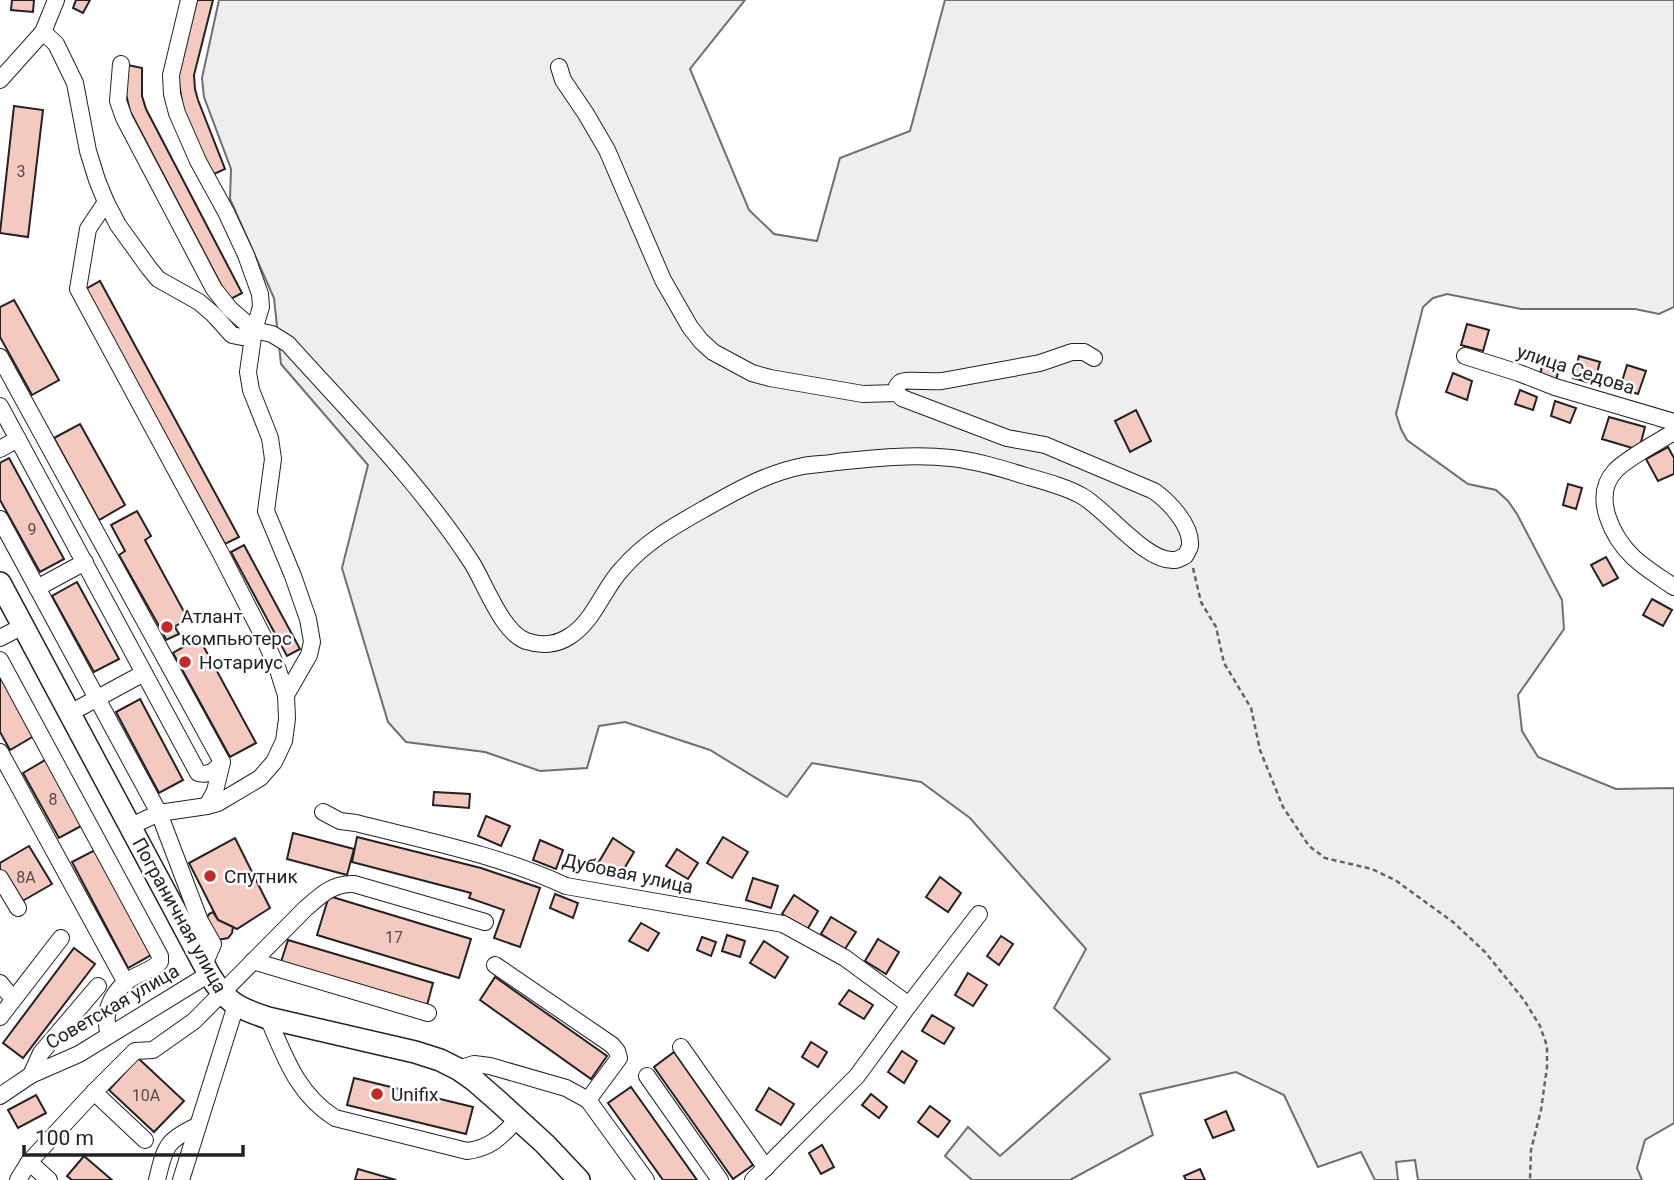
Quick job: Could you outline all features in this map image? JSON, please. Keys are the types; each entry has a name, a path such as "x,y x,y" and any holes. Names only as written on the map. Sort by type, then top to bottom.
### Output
{"main road":[{"name":"Пограничная улица","path":"0,583 206,969 229,999 268,1018 415,1052 458,1069 518,1119 579,1180"}],"street":[{"path":"0,80 43,32 56,0"},
{"path":"189,0 171,75 172,94 177,113 198,161 226,212 260,294 261,307 254,330 248,372 251,390 270,438 273,459 266,511 293,576 308,619 312,642 309,656 286,695"},
{"path":"43,32 56,44 75,83 88,151 97,180 118,225 158,279 199,302 232,335 242,337 254,330"},
{"path":"121,64 118,102 124,118 214,289 230,309 254,330 272,334 288,344 422,493 470,559 500,616 512,631 524,640 541,644 557,643 571,636 584,624 619,572 639,551 662,533 747,485 803,466 911,457 951,458 995,466 1083,496 1146,550 1175,560 1185,556 1190,546 1188,532 1180,516 1154,491 1045,445 1007,438 902,398 897,393 897,386 908,380 942,381 1040,363 1072,352 1084,352 1094,358"},
{"path":"559,67 563,80 607,150 663,280 701,341 713,352 752,373 770,378 863,394 897,393"},
{"path":"106,202 88,229 78,289 265,640 286,695 287,719 284,741 274,762 260,778 218,803 159,813 131,826"},
{"name":"улица Седова","path":"1465,356 1555,387 1674,422"},
{"path":"0,357 222,762 215,791 207,806"},
{"path":"0,406 198,773 211,773 222,762"},
{"path":"1674,432 1613,472 1603,493 1605,509 1613,528 1627,550 1636,561 1674,587"},
{"path":"0,449 18,439"},
{"path":"0,519 159,813 200,921 213,944 206,969"},
{"path":"37,588 85,562"},
{"path":"0,638 23,626"},
{"path":"0,660 160,956 160,962 155,967 126,983 110,1003 105,1022 109,1035"},
{"path":"70,713 144,673"},
{"path":"0,752 126,983"},
{"name":"Дубовая улица","path":"323,813 340,821 483,855 566,886 783,924 845,958 909,1005"},
{"path":"0,878 18,908"},
{"path":"181,1180 229,999 253,961 317,897 331,888 354,884 485,922"},
{"path":"753,1180 857,1076 979,914"},
{"path":"0,1017 61,938"},
{"path":"253,961 428,1013"},
{"path":"495,965 617,1051 619,1058 588,1100"},
{"name":"Советская улица","path":"3,1088 79,1054 206,969"},
{"path":"0,983 13,999"},
{"path":"31,1075 41,1053 98,986"},
{"path":"18,1180 29,1162 135,1051 153,1050 229,999"},
{"path":"268,1018 292,1072 310,1098 335,1118 467,1151 492,1143 518,1119"},
{"path":"681,1047 766,1168"},
{"path":"458,1069 474,1064 490,1066 566,1088 588,1100 646,1180"},
{"path":"647,1076 720,1180"},
{"path":"94,1092 145,1140"},
{"path":"157,1180 165,1149 180,1134 197,1126"},
{"path":"29,1162 49,1180"}],"path":[{"path":"1185,556 1194,569 1201,602 1216,627 1224,663 1251,708 1260,750 1283,807 1309,846 1325,858 1372,869 1395,880 1453,922 1485,952 1524,999 1540,1026 1547,1046 1547,1067 1541,1110 1531,1150 1530,1180"}],"shaded area":[{"path":"219,0 745,0 690,69 749,210 774,234 817,241 840,158 910,131 945,0 1674,0 1674,307 1659,314 1635,309 1521,309 1447,294 1433,298 1423,307 1396,414 1407,440 1468,484 1496,490 1508,501 1562,600 1564,629 1518,695 1522,731 1538,757 1616,789 1674,788 1674,1123 1645,1140 1637,1168 1642,1180 1418,1180 1415,1160 1396,1162 1398,1180 1375,1180 1361,1152 1318,1167 1284,1095 1236,1072 1140,1094 1153,1135 1070,1180 972,1180 945,1156 968,1127 1000,1156 1110,1059 1054,1008 1086,949 970,818 921,782 812,763 787,797 710,750 625,722 599,726 587,768 540,771 485,752 406,742 388,722 342,568 368,465 281,364 274,298 230,199 231,169 204,97 202,78"}],"building":[{"path":"12,0 34,0 33,12 11,10"},
{"path":"76,0 90,0 83,13 73,8"},
{"path":"197,0 213,0 194,75 198,100 225,169 212,175 183,108 178,77"},
{"path":"128,65 142,68 142,96 146,109 242,293 229,300 130,111 125,90"},
{"path":"14,106 43,110 28,237 0,233"},
{"path":"100,281 239,537 225,544 86,289"},
{"path":"14,300 59,380 32,395 0,337 0,307"},
{"path":"1467,324 1489,330 1483,351 1461,345"},
{"path":"1579,356 1600,362 1594,384 1573,378"},
{"path":"1544,357 1561,362 1556,380 1540,375"},
{"path":"1627,365 1646,371 1638,394 1620,388"},
{"path":"1453,373 1472,381 1467,400 1446,392"},
{"path":"1520,390 1537,397 1533,410 1515,404"},
{"path":"1555,401 1576,408 1570,423 1551,416"},
{"path":"1136,410 1151,441 1130,452 1115,421"},
{"path":"1609,417 1645,427 1639,450 1602,439"},
{"path":"80,424 125,505 99,520 54,438"},
{"path":"1668,447 1674,458 1674,474 1658,481 1646,459"},
{"path":"9,458 64,559 40,572 0,500 0,463"},
{"path":"1568,484 1582,488 1576,509 1563,505"},
{"path":"137,511 151,536 145,540 188,619 163,633 119,555 125,551 111,525"},
{"path":"244,545 300,649 287,656 231,552"},
{"path":"1606,557 1618,578 1603,586 1591,565"},
{"path":"77,582 119,659 94,672 52,596"},
{"path":"1652,599 1672,610 1663,626 1643,615"},
{"path":"175,627 179,634 166,640 163,633"},
{"path":"199,638 256,743 230,757 173,653"},
{"path":"0,674 34,736 10,750 0,732"},
{"path":"140,699 183,780 159,793 116,712"},
{"path":"47,759 83,825 59,838 23,773"},
{"path":"434,792 470,794 469,808 433,805"},
{"path":"486,816 510,826 501,846 478,836"},
{"path":"293,833 354,849 347,875 287,859"},
{"path":"357,837 481,868 540,888 520,947 494,938 504,910 469,898 471,893 352,862"},
{"path":"723,837 748,852 732,878 707,863"},
{"path":"235,838 270,908 237,929 218,920 189,863"},
{"path":"613,838 634,852 618,879 597,865"},
{"path":"540,840 563,850 556,869 533,860"},
{"path":"29,846 52,884 19,903 0,871 0,863"},
{"path":"677,849 698,863 688,879 666,866"},
{"path":"95,850 151,955 128,968 72,862"},
{"path":"940,877 961,893 948,912 926,897"},
{"path":"753,878 778,886 771,908 746,900"},
{"path":"555,894 578,903 573,918 550,908"},
{"path":"794,895 818,911 807,930 782,914"},
{"path":"329,896 471,939 459,978 317,935"},
{"path":"213,912 218,920 233,927 228,938 218,940 205,921"},
{"path":"831,917 856,932 845,949 821,934"},
{"path":"641,923 659,933 648,951 629,941"},
{"path":"727,935 745,941 740,957 722,951"},
{"path":"1001,936 1013,944 999,965 987,956"},
{"path":"702,937 716,942 711,956 697,950"},
{"path":"878,939 899,952 886,974 865,961"},
{"path":"288,940 433,983 426,1009 280,965"},
{"path":"764,941 788,957 775,978 750,963"},
{"path":"74,948 95,964 23,1058 3,1043"},
{"path":"968,973 987,985 973,1006 955,995"},
{"path":"495,977 607,1056 591,1079 480,1000"},
{"path":"849,990 873,1005 864,1019 839,1004"},
{"path":"932,1015 954,1028 944,1044 922,1031"},
{"path":"811,1042 827,1052 818,1067 802,1057"},
{"path":"902,1051 917,1061 904,1083 888,1072"},
{"path":"674,1052 753,1165 733,1179 654,1067"},
{"path":"138,1058 184,1101 154,1132 109,1090"},
{"path":"354,1078 473,1107 466,1134 347,1105"},
{"path":"631,1087 697,1180 663,1180 608,1103"},
{"path":"769,1088 794,1104 781,1125 756,1110"},
{"path":"871,1094 887,1107 879,1118 862,1105"},
{"path":"36,1095 46,1113 18,1128 8,1110"},
{"path":"930,1106 950,1121 938,1137 918,1122"},
{"path":"1226,1111 1234,1130 1213,1138 1205,1120"},
{"path":"822,1145 834,1167 821,1174 809,1153"},
{"path":"84,1156 112,1180 72,1180 67,1176"},
{"path":"358,1169 396,1180 355,1180"},
{"path":"1200,1169 1205,1180 1186,1180 1184,1176"}],"place":[{"name":"Атлант компьютерс","path":"167,627"},
{"name":"Нотариус","path":"185,662"},
{"name":"Спутник","path":"210,876"},
{"name":"Unifix","path":"377,1094"}]}
